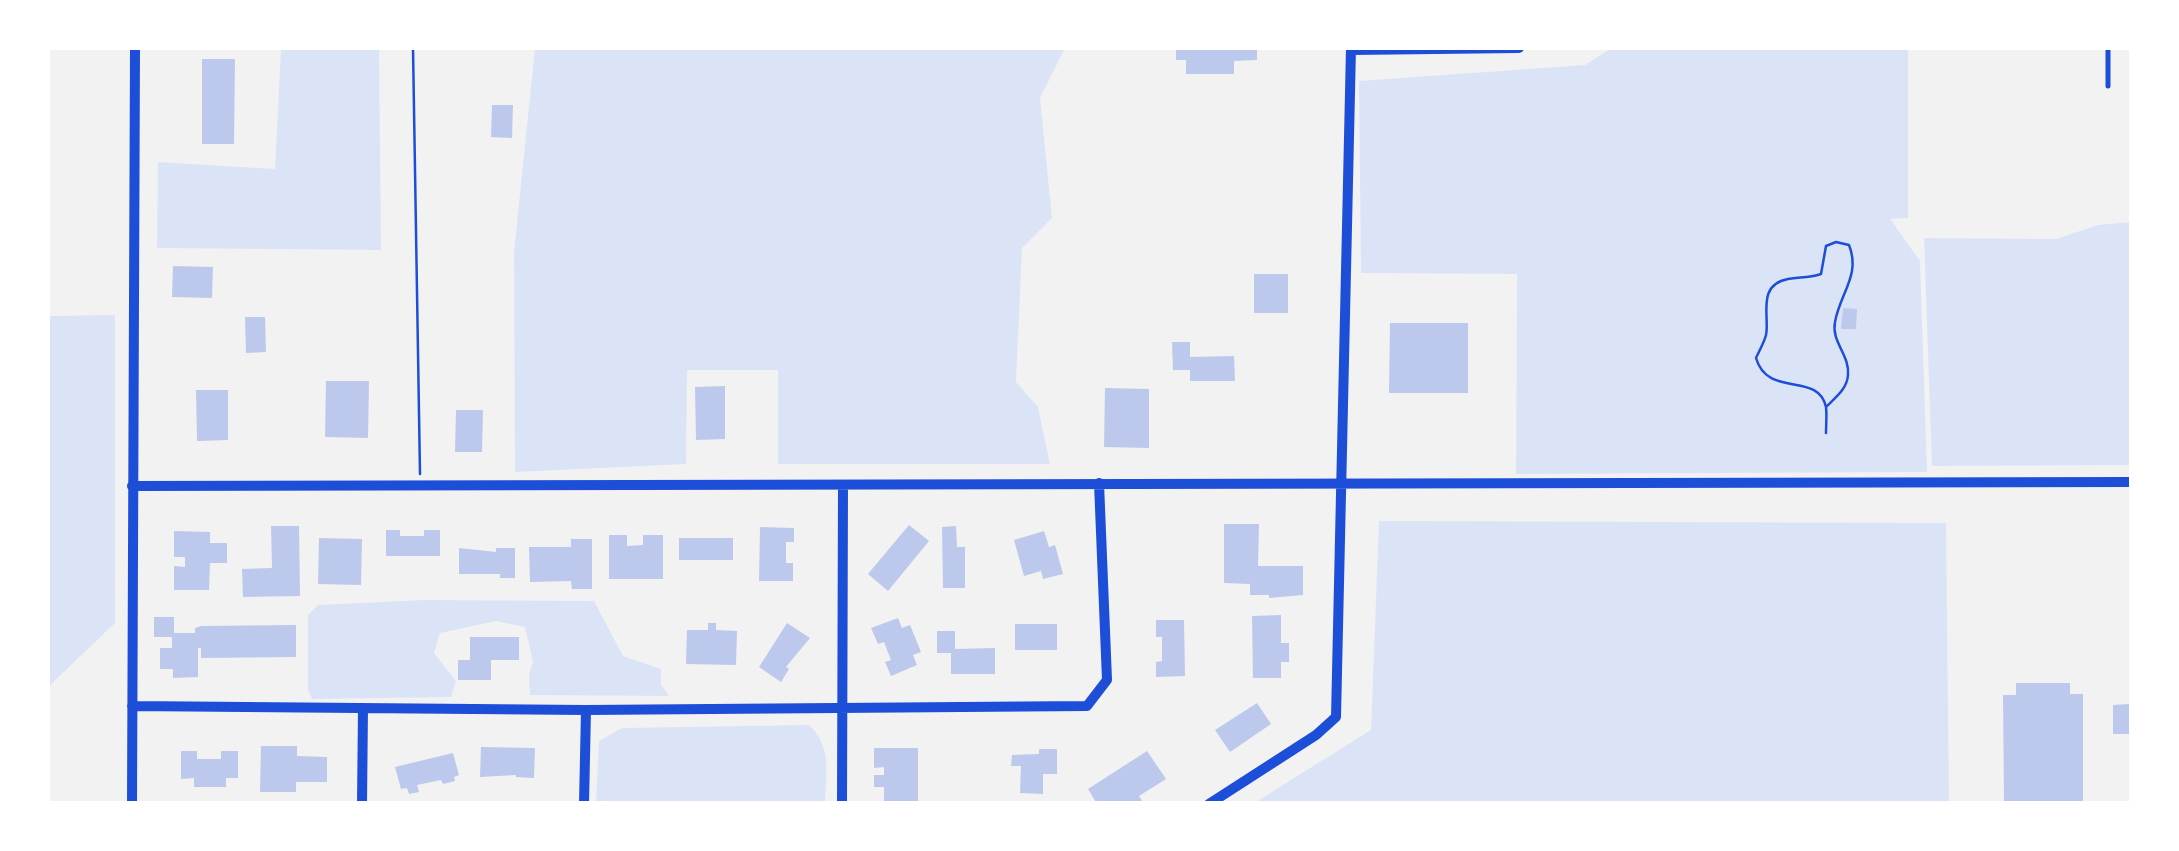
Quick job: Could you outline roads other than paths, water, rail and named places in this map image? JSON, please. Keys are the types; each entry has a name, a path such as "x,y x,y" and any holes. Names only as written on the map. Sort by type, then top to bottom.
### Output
{"street":[{"path":"132,804 134,48"},
{"path":"1209,804 1316,735 1336,717 1352,49 1520,48"},
{"path":"132,486 2132,482"},
{"path":"132,706 586,710 1087,706 1107,680 1100,483"},
{"path":"842,804 843,486"},
{"path":"362,804 363,708"},
{"path":"584,804 586,710"}],"lane":[{"path":"2108,48 2108,86"}]}
